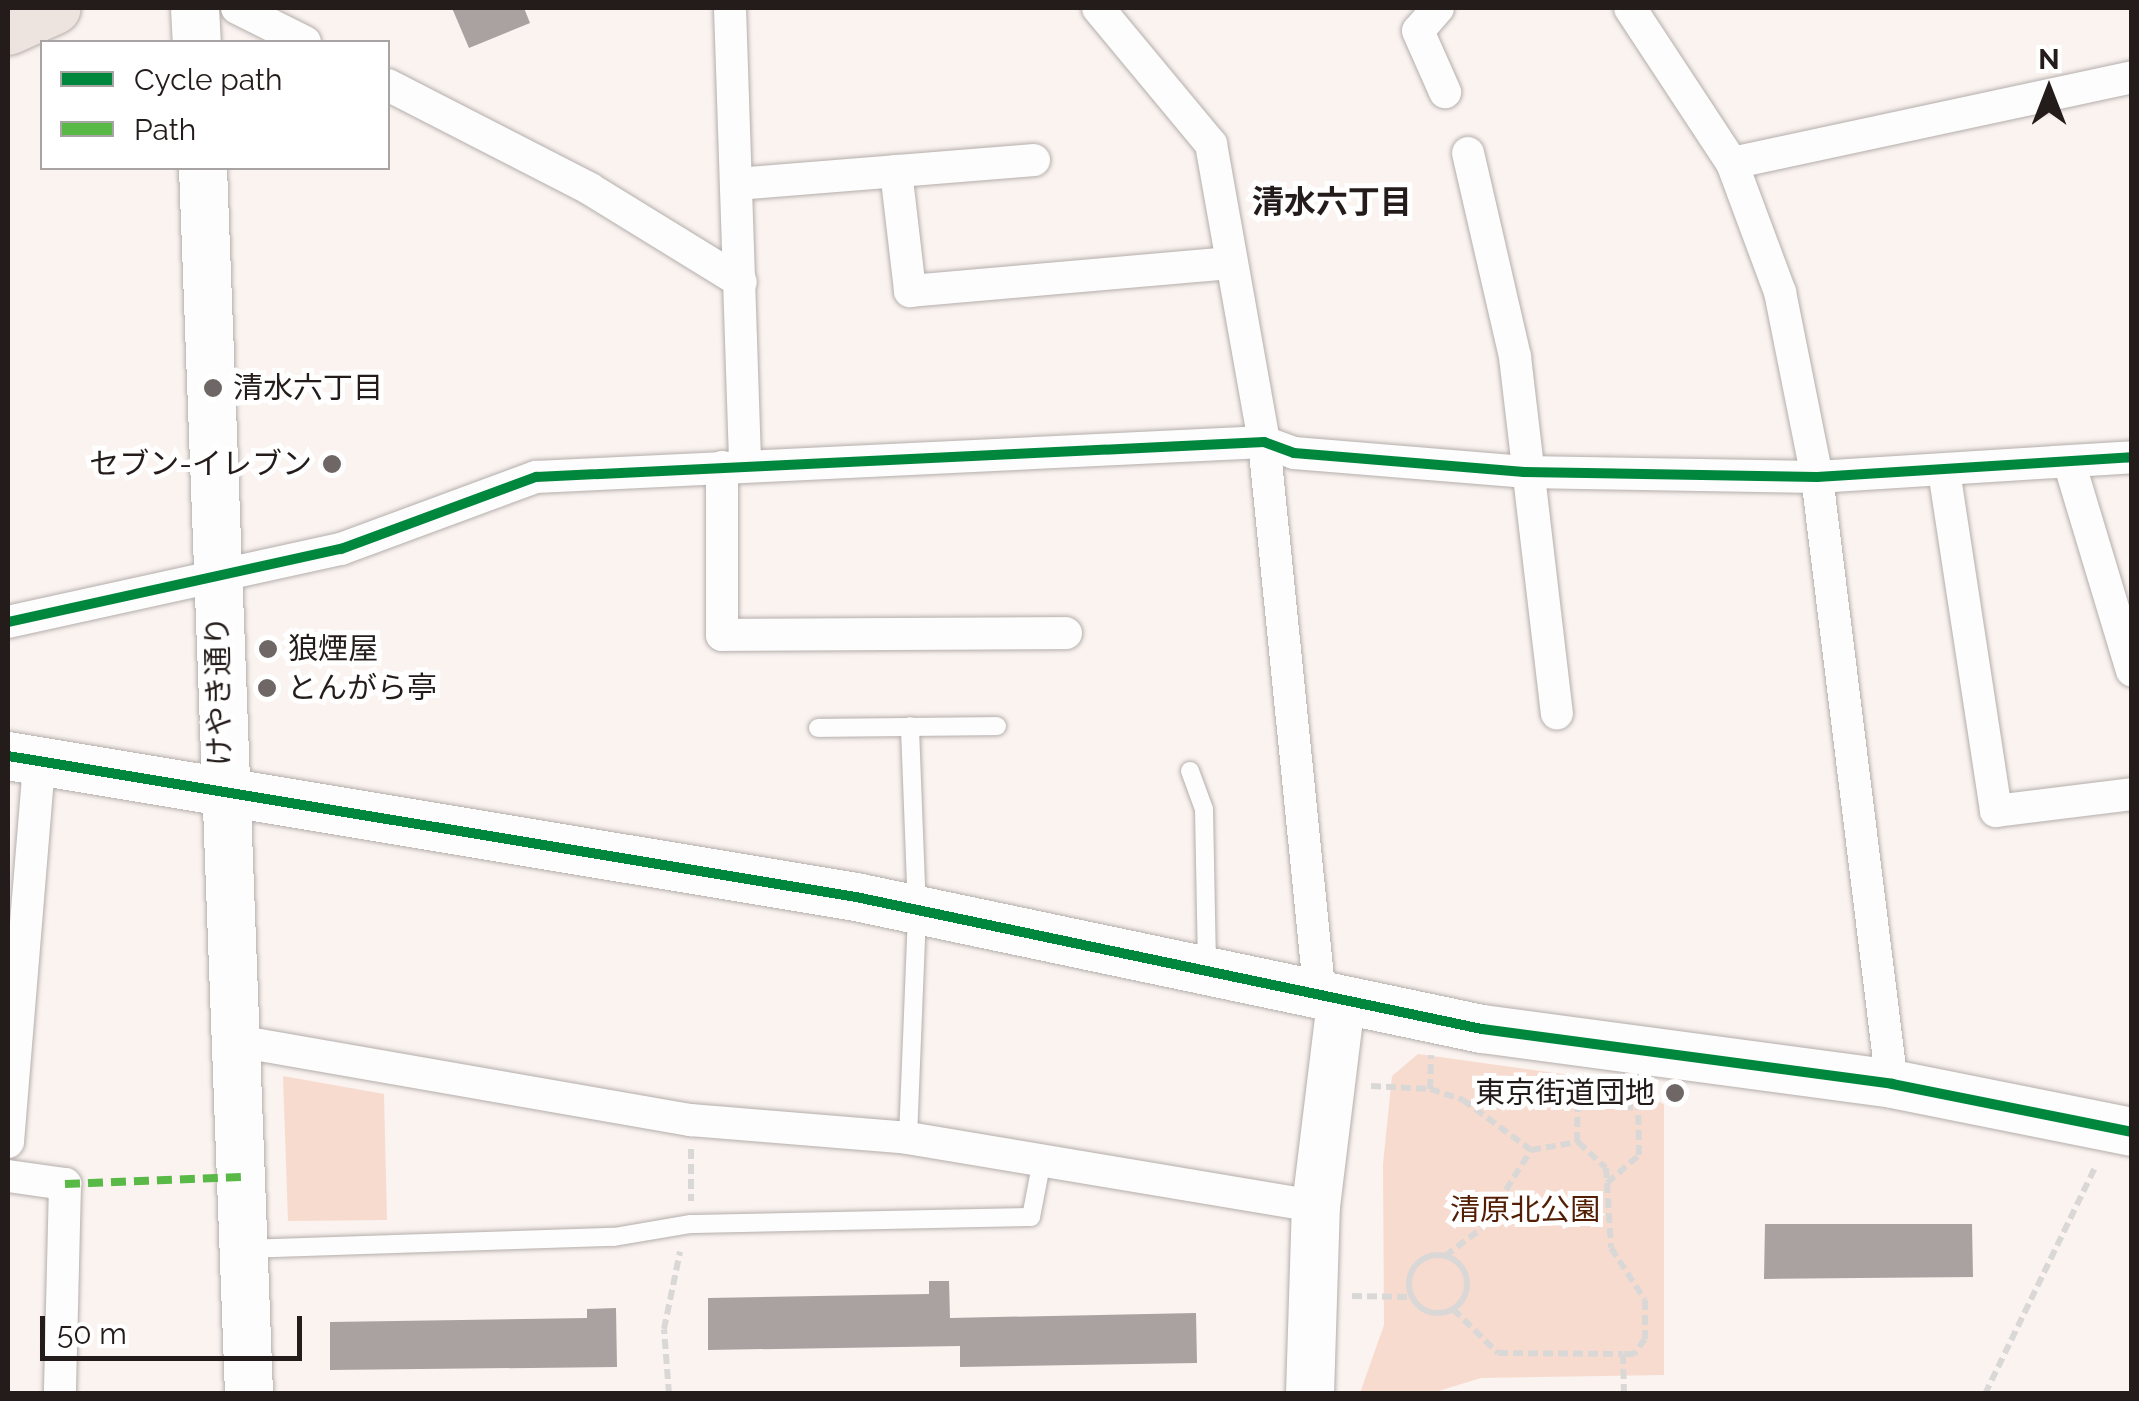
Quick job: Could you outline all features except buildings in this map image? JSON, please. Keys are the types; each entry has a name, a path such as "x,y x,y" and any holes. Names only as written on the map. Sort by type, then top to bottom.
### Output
{"main road":[{"path":"8,28 54,8"}],"street":[{"path":"196,8 197,40"},
{"path":"236,8 301,40"},
{"path":"730,8 742,282 722,636 1066,633"},
{"path":"1098,8 1211,144 1229,263 1264,442 1331,1000 1331,1084 1309,1296 1310,1394"},
{"path":"1438,8 1418,31 1446,92"},
{"path":"1630,8 1732,163 1780,292 1817,478 1892,1084"},
{"path":"1732,163 2132,77"},
{"path":"390,86 590,189 742,282"},
{"path":"1468,152 1515,357 1524,472 1556,714"},
{"path":"737,184 1034,160"},
{"name":"けやき通り","path":"203,170 218,574 221,797 237,1041 250,1394"},
{"path":"896,171 910,292 1229,263"},
{"path":"8,622 341,549 536,478 1264,442 1294,454 1524,472 1817,478 2132,456"},
{"path":"2070,462 2132,671"},
{"path":"1944,471 1996,812 2132,794"},
{"path":"8,1142 23,758 221,797 917,910 1432,1019 1637,1052 1892,1084 2123,1130"},
{"path":"237,1041 691,1120 908,1138 1316,1206"},
{"path":"8,1176 65,1184 60,1394"}],"lane":[{"path":"908,1138 917,910 910,726"},
{"path":"818,728 997,726"},
{"path":"1190,771 1204,808 1207,972"},
{"path":"243,1249 614,1237 691,1224 1032,1217 1042,1160"}],"path":[{"path":"1430,1089 1432,1019"},
{"path":"1608,1183 1639,1156 1637,1052"},
{"path":"1331,1084 1430,1089 1463,1100 1531,1150 1578,1142"},
{"path":"1453,1309 1498,1353 1634,1354 1644,1339 1644,1300 1611,1248 1606,1168 1578,1142 1572,1115 1578,1103 1638,1108"},
{"path":"669,1394 664,1329 691,1224 691,1120"},
{"path":"1984,1394 2123,1130"},
{"path":"1411,1296 1412,1269 1427,1257 1446,1256 1482,1228 1531,1150"},
{"path":"1309,1296 1411,1296 1434,1313 1453,1309 1465,1294 1465,1275 1446,1256"},
{"path":"1623,1354 1624,1394"}],"green space":[{"name":"清原北公園","path":"1418,1054 1606,1080 1664,1104 1664,1375 1481,1378 1432,1393 1360,1393 1384,1325 1383,1164 1392,1076"},
{"path":"283,1076 384,1094 387,1220 288,1221"}],"marked path":[{"path":"65,1184 241,1177"}],"cycle path":[{"path":"8,622 341,549 536,477 1264,442 1294,453 1524,472 1817,477 2132,457"},
{"path":"8,756 856,897 1482,1029 1892,1084 2132,1132"}],"place":[{"name":"清水六丁目","path":"213,388"},
{"name":"セブン-イレブン","path":"332,464"},
{"name":"狼煙屋","path":"268,649"},
{"name":"とんがら亭","path":"267,688"},
{"name":"東京街道団地","path":"1675,1093"}],"district":[{"name":"清水六丁目","path":"1332,202"}]}
